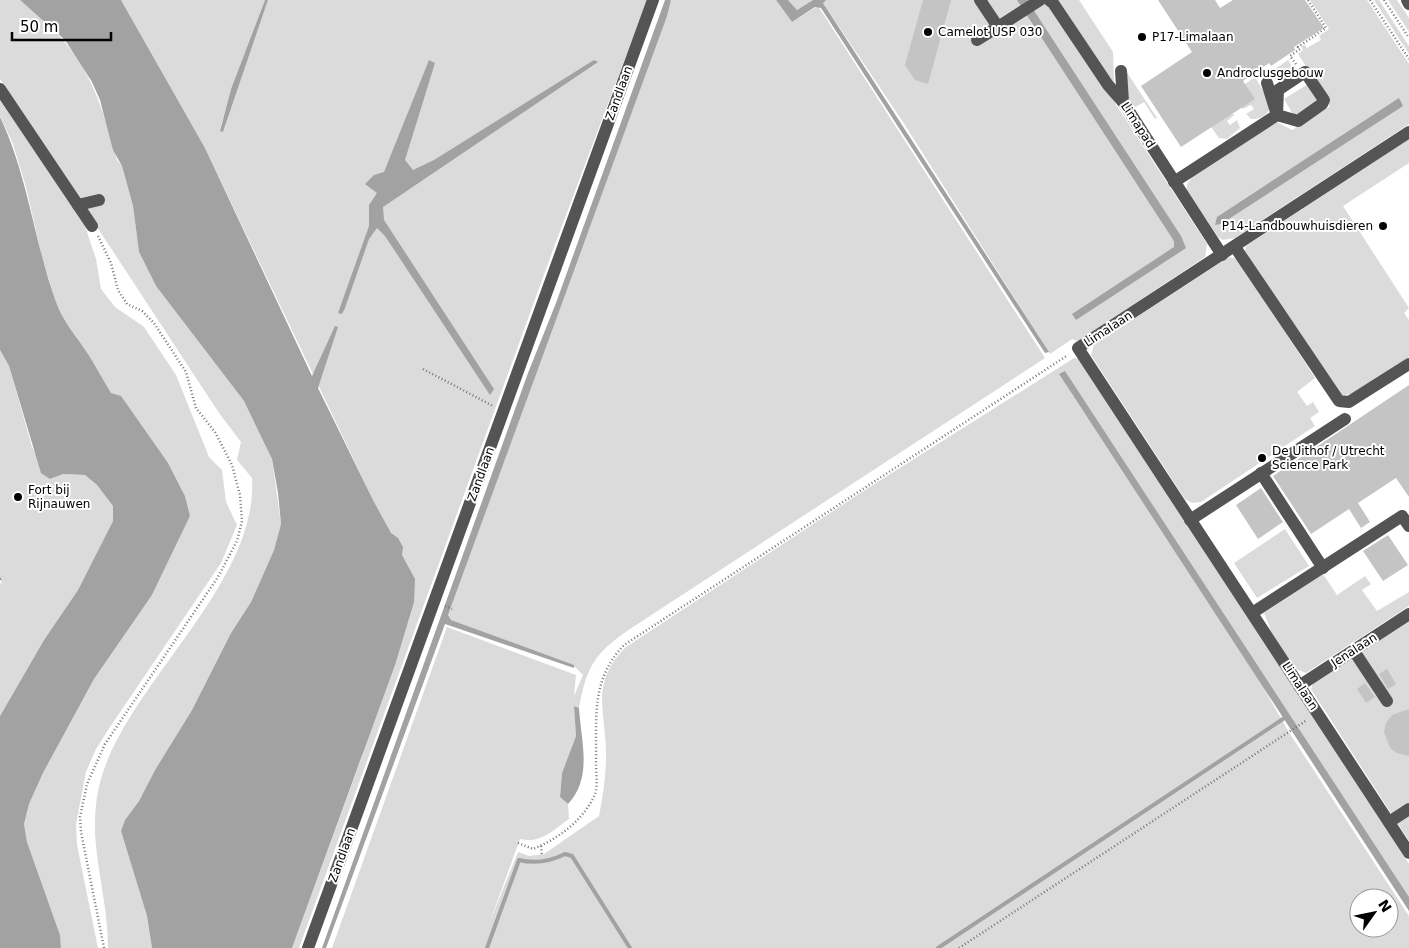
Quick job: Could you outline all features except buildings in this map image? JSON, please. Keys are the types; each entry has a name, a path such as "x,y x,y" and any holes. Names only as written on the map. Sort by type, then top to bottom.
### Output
{"street":[{"name":"Zandlaan","path":"308,948 653,0"},
{"path":"980,0 998,27"},
{"name":"Limapad","path":"1049,0 1053,3 1108,85 1123,102 1222,255"},
{"path":"1407,0 1409,4"},
{"path":"977,40 1031,5"},
{"path":"1121,71 1123,102"},
{"path":"1174,182 1277,115 1298,120 1322,104 1324,100 1305,72 1278,90 1277,115"},
{"path":"1267,83 1277,115"},
{"path":"0,89 92,226"},
{"name":"Limalaan","path":"1409,132 1078,348 1409,853"},
{"path":"78,205 98,200"},
{"path":"1235,247 1339,401 1349,402 1409,364"},
{"path":"1190,520 1345,418"},
{"path":"1261,473 1322,568"},
{"path":"1252,613 1322,568 1406,521"},
{"name":"Jenalaan","path":"1299,686 1409,614"},
{"path":"1354,651 1387,702"},
{"path":"1389,822 1409,809"}],"path":[{"path":"1302,74 1290,56 1300,49 1298,47 1326,28 1308,0"},
{"path":"1370,0 1409,59"},
{"path":"1384,0 1409,38"},
{"path":"92,226 111,264 118,290 127,304 142,312 154,323 186,372 191,384 196,408 215,432 232,465 240,495 242,521 236,541 218,577 113,730 90,773 80,817 81,832 104,948"},
{"path":"518,843 533,849 541,846 574,824 596,793 599,685 612,658 624,645 1078,348"},
{"path":"423,369 481,401"},
{"path":"443,605 452,609"},
{"path":"959,948 1298,726"},
{"path":"541,846 542,856"}],"shaded area":[{"path":"0,0 19,0 27,5 56,33 81,65 98,100 117,160 122,166 133,206 139,252 156,286 244,401 272,459 281,524 274,550 251,602 231,633 192,710 155,770 139,801 125,820 121,831 147,916 152,948 108,948 107,924 95,835 95,812 99,789 106,764 123,729 195,624 218,588 237,552 249,515 252,478 237,460 241,442 219,413 0,79"},
{"path":"20,0 121,0 205,148 312,376 335,326 338,327 318,388 374,502 391,533 398,538 403,547 402,555 415,579 414,602 395,665 292,948 152,948 147,916 121,831 125,820 139,801 155,770 192,710 231,633 251,602 274,550 281,524 278,493 272,459 244,401 156,286 139,252 133,206 122,166 113,150 100,100 92,82 65,40"},
{"path":"121,0 265,0 231,89 220,130 223,132 268,0 647,0 557,239 299,948 292,948 363,754 374,502 205,148"},
{"path":"265,0 268,0 223,132 220,131 231,89"},
{"path":"665,0 671,0 667,16 448,615 451,620 574,665 574,668 445,624 326,948 322,948 528,373 556,303"},
{"path":"671,0 776,0 792,22 818,6 1045,358 633,627 602,652 590,670 579,708 574,706 576,736 562,773 560,797 568,804 569,819 541,838 534,840 520,839 489,924 518,852 529,856 544,854 599,816 606,763 603,686 607,673 626,647 865,490 1074,358 1080,359 1409,864 1409,897 1282,703 1263,687 1290,734 1391,888 1349,888 1349,938 1399,938 1399,901 1409,916 1409,948 332,948 447,627 576,675 574,696 583,675 573,665 451,620 448,615"},
{"path":"776,0 788,0 797,10 813,0 826,0 823,3 1049,352 1045,353 821,8 815,7 792,22"},
{"path":"788,0 813,0 797,10"},
{"path":"821,0 1079,0 1113,52 1115,103 1207,244 1205,257 1078,341 1072,339 1050,354 903,122"},
{"path":"1017,0 1027,0 1181,236 1186,248 1076,320 1072,314 1174,247 1174,241"},
{"path":"1310,0 1367,0 1409,64 1409,124 1235,238 1223,240 1218,237 1187,190 1187,184 1192,177 1277,122 1292,130 1329,107 1329,101 1298,54 1303,50 1301,46 1305,45 1307,48 1321,40 1319,36 1329,29"},
{"path":"1374,0 1379,0 1409,46 1409,54"},
{"path":"1388,0 1397,0 1409,18 1409,32"},
{"path":"429,60 435,63 405,160 413,170 434,160 594,60 598,62 383,207 384,220 494,389 490,395 385,236 377,228 369,239 345,308 342,314 338,313 369,226 369,205 377,193 365,184 374,175 384,172"},
{"path":"1288,60 1292,67 1288,76 1277,80 1268,74"},
{"path":"1126,71 1157,118 1155,119 1144,102 1134,108 1127,97"},
{"path":"1255,77 1272,106 1263,116 1258,119 1251,119 1246,114 1254,109 1251,105 1243,109 1241,107 1245,84"},
{"path":"1308,84 1319,100 1294,116 1284,99"},
{"path":"0,97 85,226 96,259 101,289 115,307 144,327 176,375 209,457 222,470 226,502 237,525 221,563 108,730 96,749 86,772 76,824 77,845 98,948 61,948 60,935 27,842 24,824 29,804 43,773 94,679 152,595 190,516 185,496 168,463 111,394 87,353 66,325 56,303 42,257 26,187 13,144 0,116"},
{"path":"1399,98 1403,106 1221,224 1215,225 1217,217"},
{"path":"1233,113 1234,115 1227,121 1230,125 1237,120 1240,128 1227,139 1219,138 1211,127"},
{"path":"0,117 10,139 48,279 59,309 111,393 121,396 168,463 185,496 190,516 152,595 94,679 43,773 29,804 24,824 27,842 60,935 61,948 0,948 0,716 44,640 78,590 113,521 113,506 97,485 85,475 63,474 50,479 41,473 9,366 0,350"},
{"path":"1409,139 1409,163 1343,206 1409,308 1404,313 1409,320 1409,357 1354,393 1340,396 1245,251 1246,246"},
{"path":"1229,257 1237,259 1315,378 1297,392 1307,406 1313,402 1319,412 1310,418 1315,426 1201,502 1192,503 1185,499 1091,355 1094,345"},
{"path":"0,350 9,366 32,447 50,479 63,474 85,475 97,485 113,506 113,521 78,590 44,640 0,716 0,584 2,582 0,580"},
{"path":"1065,371 1409,897 1409,911 1399,896 1399,888 1394,888 1059,374"},
{"path":"1285,529 1309,566 1257,598 1234,563"},
{"path":"1323,574 1337,595 1365,576 1371,584 1362,590 1377,611 1409,592 1409,606 1306,673 1296,669 1273,636 1264,613"},
{"path":"1409,620 1409,841 1311,689 1313,683"},
{"path":"574,706 579,708 584,759 581,782 576,794 568,804 560,797 562,773 576,736"}],"waterway":[{"path":"938,948 1283,719"},
{"path":"487,948 519,860 543,861 565,854 572,856 630,948"}],"place":[{"name":"Camelot USP 030","path":"928,32"},
{"name":"P17-Limalaan","path":"1142,37"},
{"name":"Androclusgebouw","path":"1207,73"},
{"name":"P14-Landbouwhuisdieren","path":"1383,226"},
{"name":"De Uithof / Utrecht Science Park","path":"1262,458"},
{"name":"Fort bij Rijnauwen","path":"18,497"}]}
